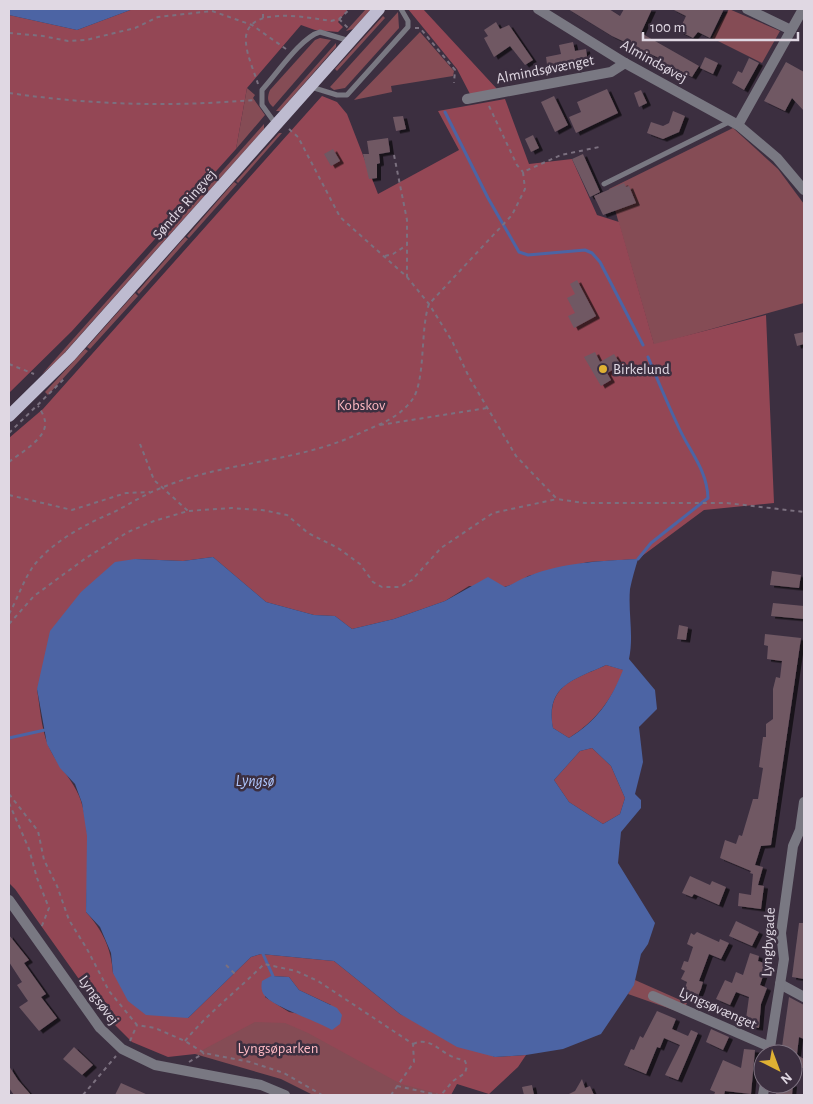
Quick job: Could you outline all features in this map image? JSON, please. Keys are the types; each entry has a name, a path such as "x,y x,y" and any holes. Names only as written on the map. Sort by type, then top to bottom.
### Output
{"main road":[{"name":"Søndre Ringvej","path":"9,416 47,380 379,9"}],"street":[{"name":"Almindsøvej","path":"538,9 625,63 735,122 777,158 804,190"},
{"path":"747,9 791,30"},
{"path":"735,122 803,9"},
{"name":"Almindsøvænget","path":"467,99 612,72 625,63"},
{"name":"Lyngbygade","path":"771,1044 784,959 781,933 792,846 802,832 804,802"},
{"name":"Lyngsøvej","path":"9,900 100,1028 124,1050 155,1065 262,1085 285,1095"},
{"path":"780,984 804,997"},
{"name":"Lyngsøvænget","path":"653,996 755,1044"}],"lane":[{"path":"310,86 337,96 347,95 408,27 408,21 401,9"},
{"path":"278,122 262,105 262,90 293,54 308,38 320,32 351,41"},
{"path":"604,184 735,122"}],"path":[{"path":"263,9 263,18"},
{"path":"262,90 259,88 245,42 252,25 263,18 276,15 331,21 339,19 350,9"},
{"path":"9,33 43,36 68,41 86,40 135,28 158,17 212,11 252,25 293,54"},
{"path":"339,19 348,28"},
{"path":"408,27 420,28 455,70 454,83"},
{"path":"9,92 101,104 145,105 261,99"},
{"path":"9,614 35,564 48,552 67,536 152,492 206,475 321,449 378,426 403,411 414,398 421,356 424,318 429,304 508,219 525,189 523,172 517,165 484,96"},
{"path":"278,122 298,137 340,217 407,278 429,304 452,341 468,377 516,456 557,498"},
{"path":"523,172 561,155 599,147"},
{"path":"394,155 407,220 407,278"},
{"path":"383,256 393,254 407,245"},
{"path":"9,364 22,367 47,380"},
{"path":"9,462 30,446 44,430 46,421 33,394"},
{"path":"378,426 487,408"},
{"path":"140,444 147,467 161,488 188,511"},
{"path":"9,495 72,510 126,493 152,492"},
{"path":"9,624 34,596 86,558 128,532 154,521 188,511 231,508 262,510 287,515 308,533 338,548 360,564 373,582 382,587 400,587 422,571 441,548 493,512 557,498 584,503 695,502 804,512"},
{"path":"9,794 38,831 44,860 57,886 69,920 109,991 137,1025 155,1028 185,1040 204,1053 250,1062 284,1073 322,1095"},
{"path":"9,802 29,849 37,878 49,908 45,922 36,937"},
{"path":"185,1040 200,1023 266,964 272,965 296,971 318,981 413,1044 424,1041 433,1044 454,1058 465,1061 467,1066 465,1073 439,1095 396,1086"},
{"path":"226,965 235,974"},
{"path":"83,1095 124,1050 137,1025"},
{"path":"392,1095 396,1086 414,1062 413,1044"}],"green space":[{"path":"133,9 348,9 338,22 343,27 338,32 315,30 301,25 247,88 236,149 72,331 9,393 9,15 77,30"},
{"path":"366,9 371,9 353,29 346,31"},
{"path":"408,9 423,9 497,89 470,94 457,69"},
{"path":"729,9 780,31 762,63 712,38"},
{"path":"398,12 399,28 345,88 334,90 330,87"},
{"path":"383,16 385,18 337,71 335,69"},
{"path":"420,32 454,71 453,76 391,86 392,92 354,100"},
{"path":"320,38 331,40 273,107 268,99 270,90 315,40"},
{"path":"336,43 336,47 280,111 276,111"},
{"path":"247,88 255,95 253,98 265,115 236,149"},
{"name":"Kobskov","path":"322,96 337,102 347,114 378,194 459,150 438,111 505,99 529,164 572,159 597,215 619,222 654,344 766,315 774,503 704,510 638,559 588,562 528,576 518,583 504,587 469,586 445,601 394,619 352,629 335,616 314,615 266,602 213,557 183,561 135,559 37,689 42,725 48,745 74,786 81,801 88,842 86,912 105,940 113,973 188,1018 251,957 261,954 334,961 400,1014 495,1057 526,1055 518,1067 489,1094 457,1084 451,1095 444,1095 401,1084 308,1033 285,1023 255,1022 195,1054 168,1057 132,1042 103,1013 9,883 9,438 43,409","holes":["271,976 289,977 299,990 331,1005 324,1025 300,1014 289,1012 265,997"]},
{"path":"264,124 264,129 58,360 42,374"},
{"path":"733,128 778,169 804,204 804,303 654,345 609,189"},
{"path":"279,133 282,133 238,183 236,181"},
{"path":"234,182 237,184 189,238 187,236"},
{"path":"185,237 188,239 139,294 137,292"},
{"path":"135,293 138,296 90,349 87,347"},
{"path":"85,349 88,351 48,395 45,392"},
{"path":"606,665 624,670 614,691 602,708 588,724 569,738 553,728 552,713 558,693 573,680"},
{"path":"592,748 611,766 625,798 620,814 603,824 569,802 554,780 580,751"},
{"path":"635,980 687,1003 682,1013 628,994"},
{"name":"Lyngsøparken","path":"257,1018 284,1020 446,1095 313,1095 281,1079 195,1054 194,1052"}],"water":[{"path":"9,9 133,9 77,30 9,15"},
{"name":"Lyngsø","path":"213,557 266,602 314,615 335,616 352,629 394,619 445,601 488,577 505,587 526,577 555,568 583,563 638,559 630,589 631,641 629,659 655,690 657,709 639,727 643,762 635,794 641,800 641,808 621,832 618,863 655,923 648,944 641,954 634,985 601,1034 563,1049 526,1055 495,1057 457,1047 400,1014 334,961 261,954 251,957 188,1018 146,1015 128,1001 113,973 111,953 100,927 86,912 87,836 82,803 75,784 60,768 47,744 37,689 50,631 81,592 115,562 135,559 183,561","holes":["606,665 623,670 602,709 588,724 569,738 553,728 553,702 558,693 573,680","592,748 611,766 625,798 620,814 603,824 569,802 554,780 580,751"]},
{"path":"271,976 289,977 299,990 337,1008 342,1015 340,1024 332,1030 277,1005 265,996 261,985 262,981"}],"building":[{"path":"568,9 609,9 620,16 624,9 652,9 641,33 699,66 692,77 658,60 659,58 612,36"},
{"path":"672,9 724,9 710,38 698,32 693,38 679,31 686,16"},
{"path":"496,22 500,29 509,25 533,60 525,65 510,46 494,57 484,38 488,36 484,30"},
{"path":"573,42 575,51 586,49 588,63 548,71 546,57 561,54 559,45"},
{"path":"705,57 718,63 713,74 700,68"},
{"path":"749,58 759,63 744,90 732,83 738,71 742,73"},
{"path":"786,62 804,72 804,111 792,98 785,111 764,101"},
{"path":"607,89 618,113 576,133 569,117 581,112 577,102"},
{"path":"641,90 647,103 639,107 634,93"},
{"path":"554,96 568,125 555,132 541,102"},
{"path":"673,111 685,116 679,132 663,139 647,133 651,122 663,126 669,123"},
{"path":"403,116 406,129 396,131 393,117"},
{"path":"533,135 539,148 531,152 525,139"},
{"path":"388,138 390,152 379,154 380,163 377,164 377,178 369,179 363,154 369,154 367,141"},
{"path":"333,149 340,161 331,166 324,154"},
{"path":"583,154 600,192 590,197 572,159"},
{"path":"624,183 626,187 629,186 636,203 603,215 594,196"},
{"path":"577,280 596,316 574,328 568,316 575,313 567,298 575,294 570,284"},
{"path":"804,332 804,344 797,346 794,334"},
{"name":"Birkelund","path":"595,352 600,362 614,354 621,365 607,373 611,380 601,386 584,357"},
{"path":"772,571 801,575 799,588 770,585"},
{"path":"773,603 804,606 804,619 771,616"},
{"path":"679,625 688,627 686,640 677,639"},
{"path":"765,634 801,638 771,845 761,846 755,865 763,867 758,885 764,886 761,909 738,906 739,893 751,895 753,874 750,873 751,871 720,858 725,840 736,844 739,835 742,836 753,799 758,799 763,768 759,767 763,737 766,737 766,724 773,719 773,689 776,677 780,678 782,661 767,659 768,646 764,645"},
{"path":"690,876 710,885 712,881 726,887 719,905 694,894 692,897 682,893"},
{"path":"736,921 759,932 752,946 729,936"},
{"path":"799,923 804,923 804,979 792,977"},
{"path":"697,932 719,942 720,939 729,943 721,959 709,954 699,981 703,982 695,1003 682,997 687,982 681,979 685,971 681,969 684,961 688,962 693,947 687,944 691,933 694,935"},
{"path":"9,935 29,960 24,963 46,994 41,997 57,1018 39,1031 19,1007 28,1001 17,985 22,982 9,962"},
{"path":"750,953 759,956 758,961 767,964 760,985 767,988 761,1004 759,1028 745,1026 749,997 736,992 730,1005 716,999 725,980 732,983 736,972 743,975"},
{"path":"789,997 804,1005 804,1039 799,1037 798,1044 782,1044"},
{"path":"657,1011 676,1019 672,1029 688,1036 691,1030 698,1033 678,1080 665,1075 680,1045 664,1038 660,1048 657,1047 646,1074 624,1065 631,1049 634,1050 640,1036 643,1038"},
{"path":"711,1029 729,1037 723,1050 706,1042"},
{"path":"74,1047 93,1065 82,1075 63,1059"},
{"path":"744,1049 753,1050 751,1094 725,1091 724,1095 714,1095 715,1092 710,1090 723,1060 741,1068"},
{"path":"9,1066 31,1095 14,1095 9,1088"},
{"path":"582,1079 585,1088 590,1086 594,1095 567,1095 575,1091"},
{"path":"121,1083 148,1095 115,1095"},
{"path":"532,1085 534,1095 524,1095 522,1087"}],"waterway":[{"path":"445,112 488,198 519,252 528,255 585,250 592,253 600,262 643,345"},
{"path":"638,559 651,543 708,498 705,479 679,428 648,357"},
{"path":"9,738 45,730"},
{"path":"263,954 273,976"}],"place":[{"name":"Birkelund","path":"603,369"}]}
